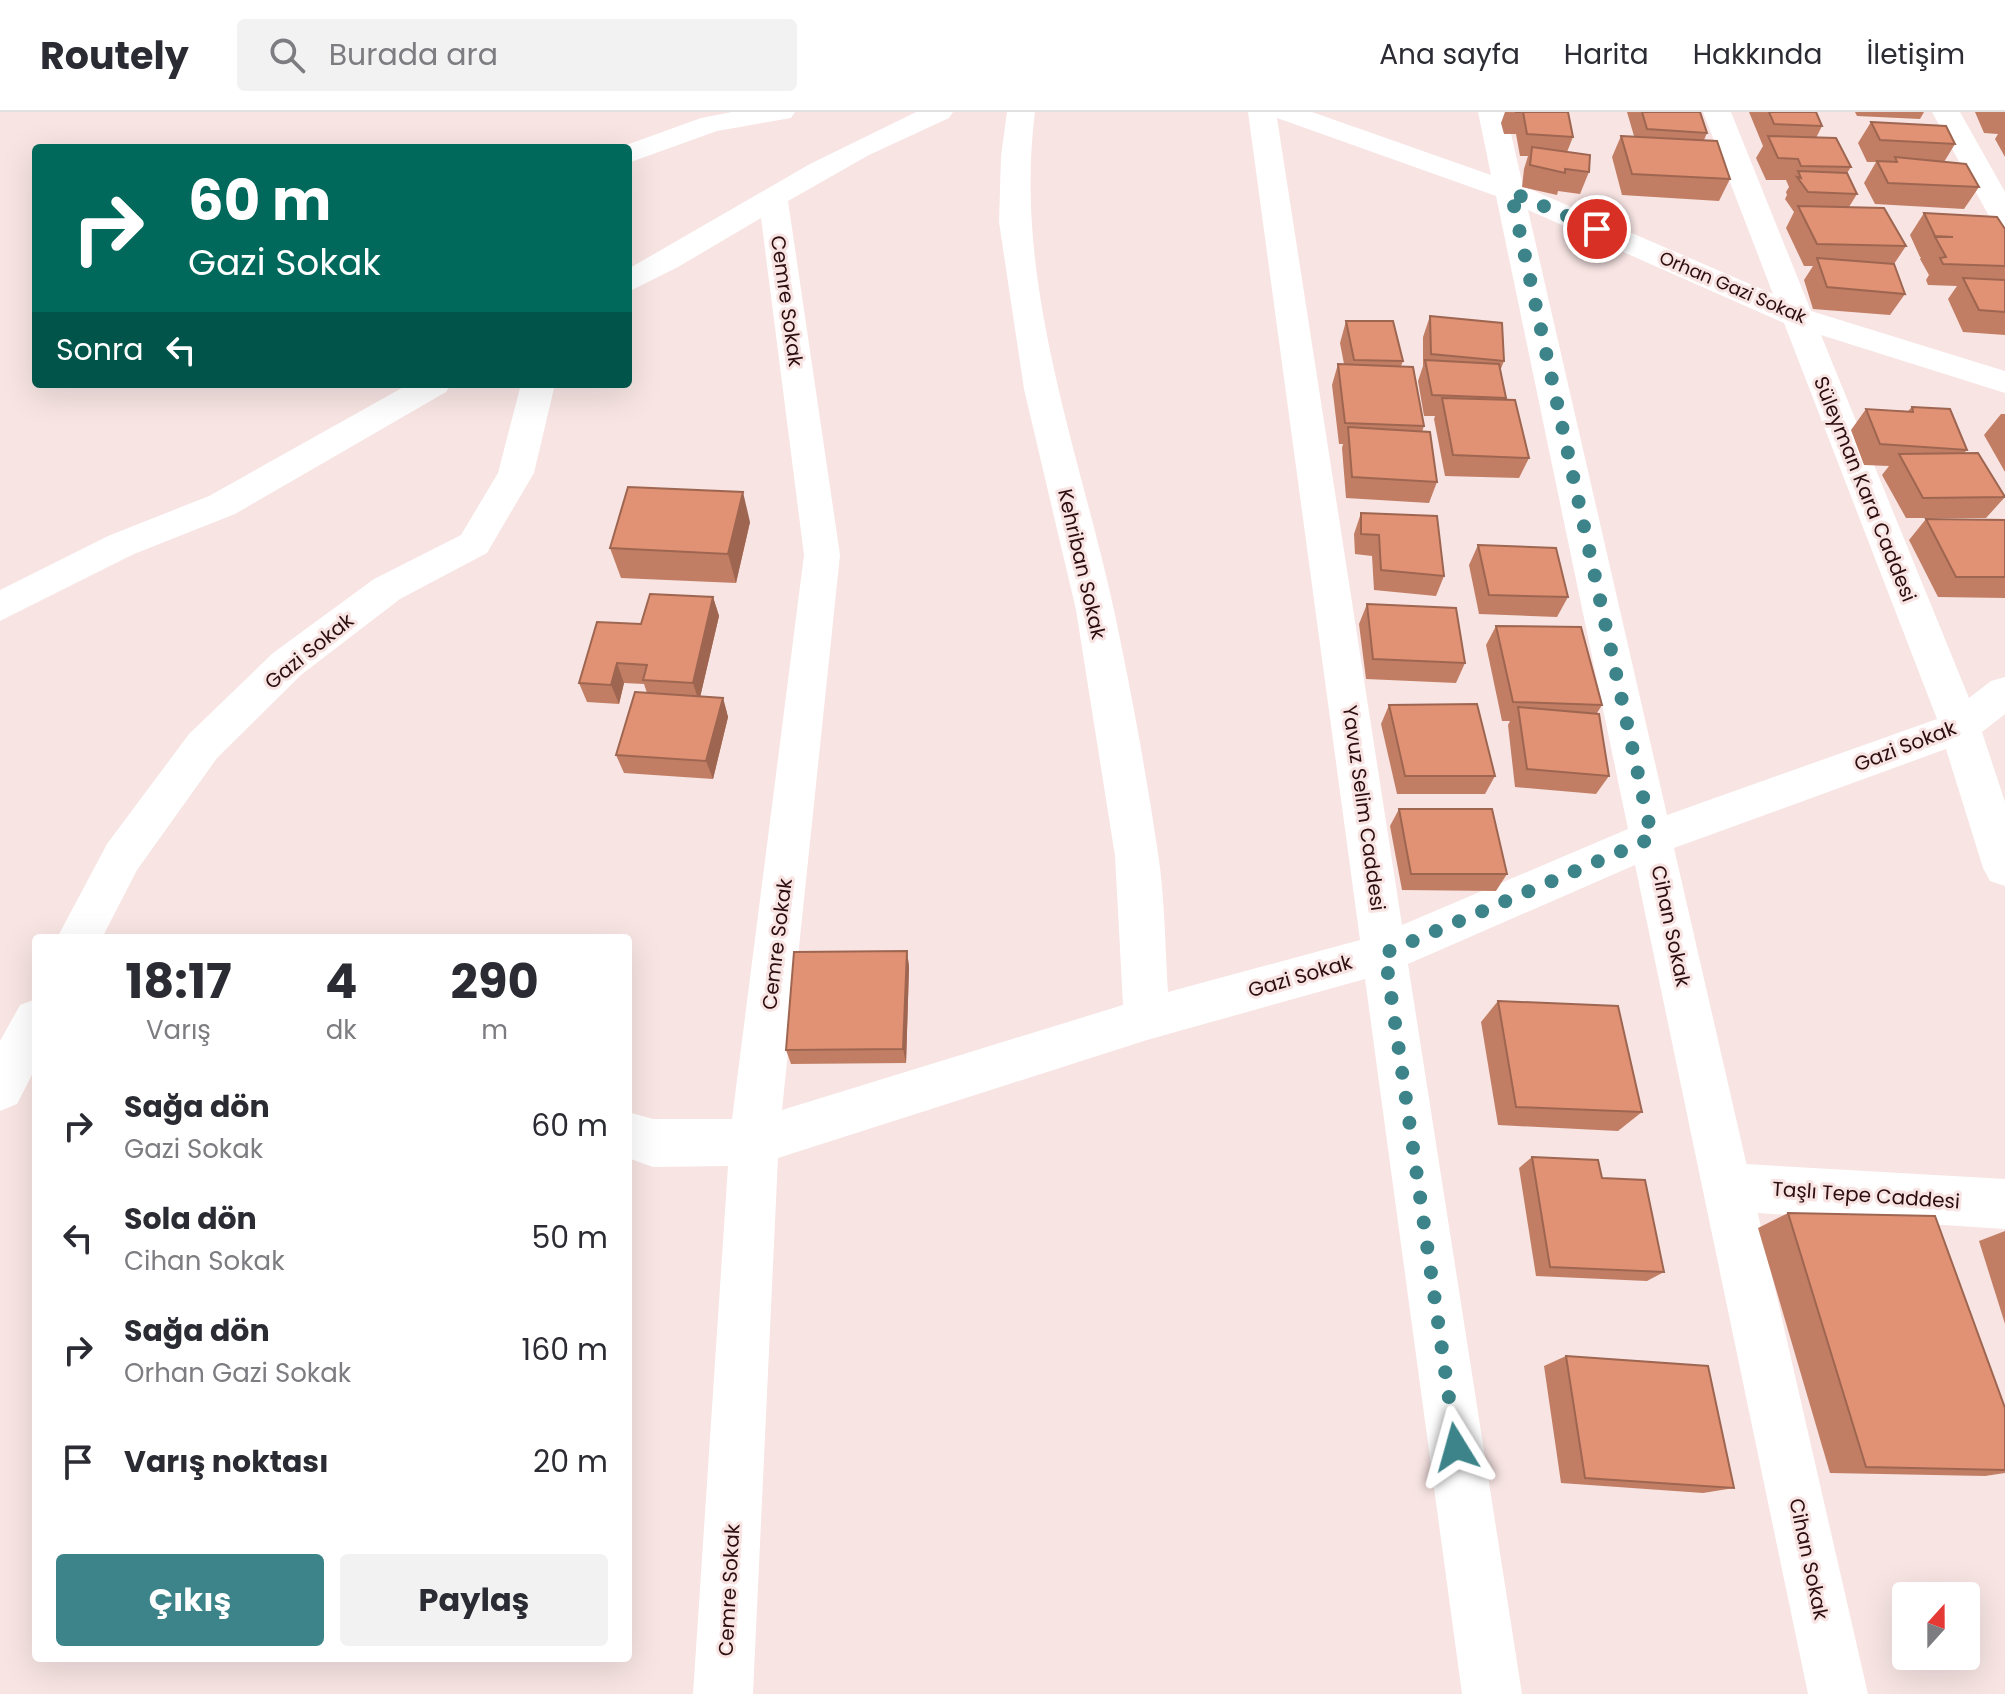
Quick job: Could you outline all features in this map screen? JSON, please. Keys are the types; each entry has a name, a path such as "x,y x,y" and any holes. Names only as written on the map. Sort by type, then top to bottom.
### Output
{"street":[{"path":"632,153 711,124 781,112"},
{"path":"632,280 682,254 888,132 939,112"},
{"name":"Kehriban Sokak","path":"1021,112 1015,156 1014,222 1041,389 1095,610 1137,856 1147,1019"},
{"name":"Yavuz Selim Caddesi","path":"1262,112 1492,1694"},
{"name":"Orhan Gazi Sokak","path":"1286,112 1511,192 1798,317 2005,382"},
{"name":"Cihan Sokak","path":"1492,112 1838,1694"},
{"name":"Süleyman Kara Caddesi","path":"1717,112 1960,727 2005,868"},
{"path":"1946,112 2005,218"},
{"name":"Cemre Sokak","path":"723,1694 754,1142 822,555 773,198"},
{"path":"0,607 121,545 222,505 427,388"},
{"name":"Gazi Sokak","path":"81,934 122,857 203,746 287,664 387,589 474,544 516,473 537,388"},
{"name":"Gazi Sokak","path":"632,1136 653,1143 754,1142 1147,1019 1385,953 1652,838 1960,727 2005,692"},
{"path":"0,1088 32,1028"},
{"name":"Taşlı Tepe Caddesi","path":"1728,1187 2005,1204"}],"building":[{"path":"1523,112 1568,112 1573,137 1527,134"},
{"path":"1642,112 1700,112 1707,133 1647,129"},
{"path":"1769,112 1816,112 1822,126 1774,124"},
{"path":"1871,122 1946,126 1955,144 1880,140"},
{"path":"1621,136 1717,141 1730,179 1632,174"},
{"path":"1768,136 1836,138 1851,167 1801,166 1798,159 1778,158"},
{"path":"1532,147 1590,155 1589,172 1565,169 1565,173 1530,165"},
{"path":"1895,157 1966,164 1979,187 1888,183 1877,161 1897,162"},
{"path":"1798,171 1847,173 1857,194 1808,192 1797,177 1801,178"},
{"path":"1798,206 1884,208 1906,246 1817,244"},
{"path":"1924,213 1997,217 2005,229 2005,266 1943,264 1940,258 1946,257 1935,237 1953,237 1935,236"},
{"path":"1817,258 1894,264 1905,294 1827,287"},
{"path":"1963,278 2005,280 2005,312 1979,310"},
{"path":"1430,316 1502,323 1504,361 1431,354"},
{"path":"1346,321 1393,321 1403,361 1354,360"},
{"path":"1425,360 1499,364 1506,398 1432,395"},
{"path":"1338,364 1413,367 1424,426 1345,423"},
{"path":"1442,398 1515,400 1529,458 1453,455"},
{"path":"1912,407 1950,409 1967,450 1880,444 1866,409 1913,412"},
{"path":"1348,427 1430,432 1437,482 1352,477"},
{"path":"1978,453 2005,497 1923,498 1899,454"},
{"path":"628,487 743,492 728,554 610,548"},
{"path":"1361,513 1437,516 1444,576 1381,570 1379,535 1361,534"},
{"path":"1926,519 2005,520 2005,577 1956,577"},
{"path":"1478,545 1556,548 1568,597 1489,595"},
{"path":"650,594 713,597 693,683 643,680 647,665 617,663 611,685 579,683 597,622 641,624"},
{"path":"1367,604 1456,608 1465,663 1373,659"},
{"path":"1496,626 1581,627 1602,705 1513,702"},
{"path":"635,692 723,698 706,761 616,755"},
{"path":"1477,704 1495,776 1405,776 1389,705"},
{"path":"1518,707 1599,714 1609,776 1527,769"},
{"path":"1399,809 1492,809 1507,874 1411,874"},
{"path":"907,951 903,1049 786,1050 794,952"},
{"path":"1498,1001 1618,1006 1642,1112 1516,1107"},
{"path":"1532,1157 1598,1160 1602,1178 1645,1180 1664,1272 1550,1267"},
{"path":"1788,1213 1935,1216 2005,1408 2005,1470 1866,1467"},
{"path":"1566,1356 1708,1366 1734,1488 1585,1478"}],"route":[{"path":"1456,1447 1385,953 1652,838 1511,192 1597,229"}]}
